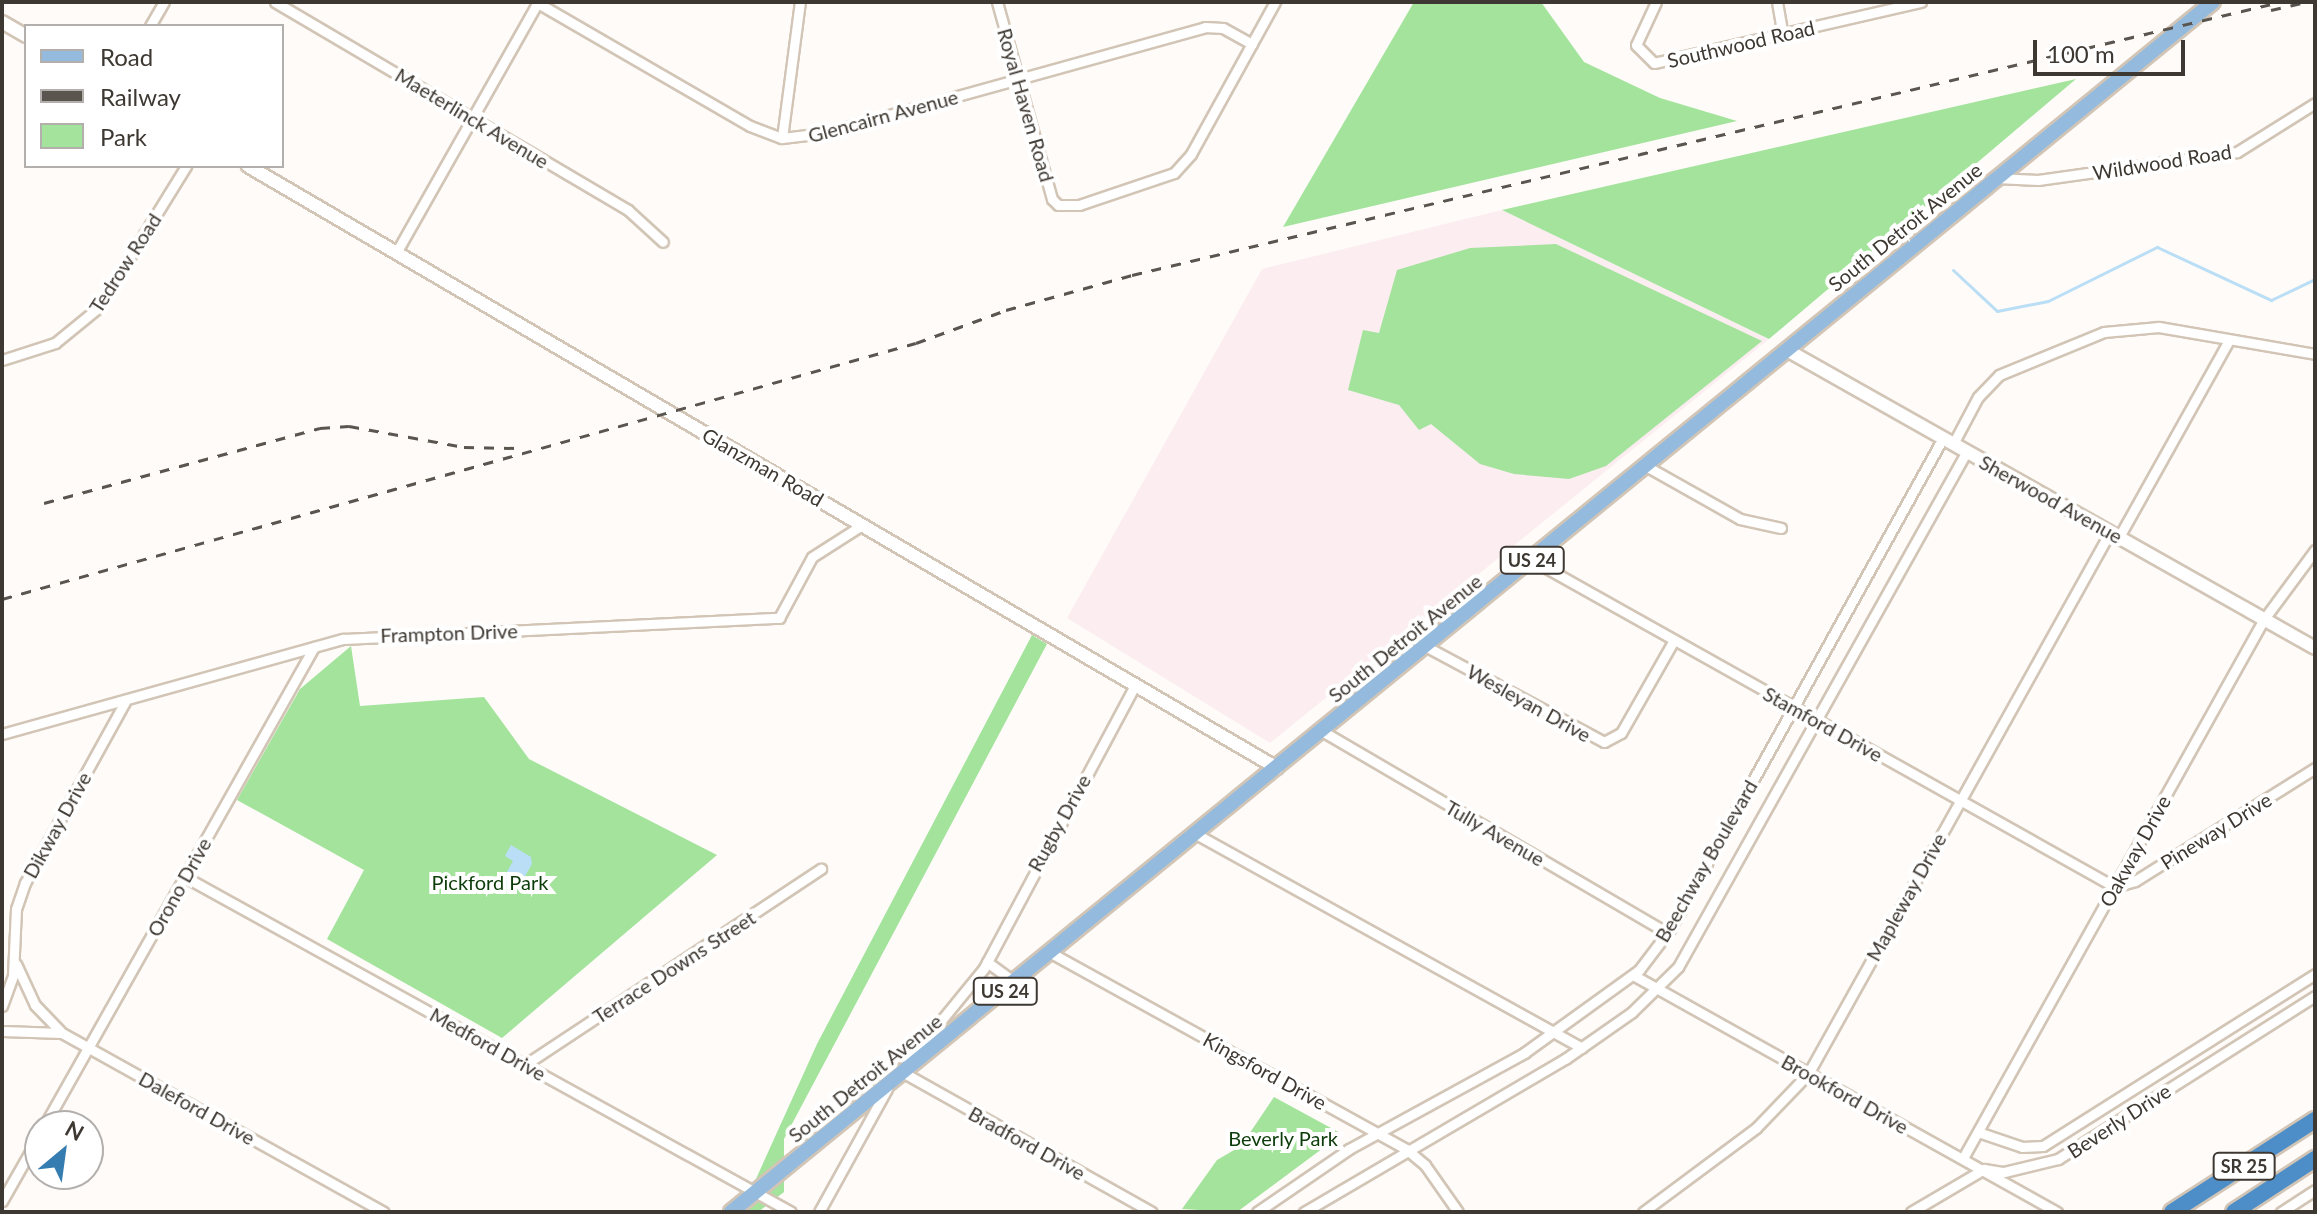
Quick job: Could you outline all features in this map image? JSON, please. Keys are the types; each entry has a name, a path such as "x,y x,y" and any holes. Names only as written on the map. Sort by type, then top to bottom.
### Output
{"highway":[{"name":"SR 25","path":"2172,1212 2315,1120"},
{"name":"SR 25","path":"2234,1212 2315,1159"}],"main road":[{"name":"South Detroit Avenue","path":"731,1212 1427,647 2213,2"}],"street":[{"path":"151,24 164,2"},
{"name":"Maeterlinck Avenue","path":"275,2 640,217 663,242"},
{"path":"396,253 537,2"},
{"name":"Glencairn Avenue","path":"537,2 761,132 782,138 824,133 1205,27 1223,28 1252,44"},
{"path":"782,138 800,2"},
{"name":"Royal Haven Road","path":"997,2 1052,199 1058,205 1079,205 1174,173 1191,154 1252,44"},
{"path":"1252,44 1275,2"},
{"name":"Southwood Road","path":"1656,2 1636,45 1654,63 1921,2"},
{"path":"1777,2 1783,35"},
{"path":"2,22 24,35"},
{"name":"Wildwood Road","path":"1995,178 2038,180 2237,152 2315,103"},
{"name":"Tedrow Road","path":"2,360 55,343 99,307 185,168"},
{"name":"Glanzman Road","path":"251,168 1277,768"},
{"name":"Beechway Boulevard","path":"1257,1212 1378,1133 1555,1033 1633,975 1667,933 1793,707 1948,441 1992,380 2068,344 2104,332 2147,327 2315,354"},
{"name":"Mapleway Drive","path":"1643,1212 1756,1128 1808,1074 1960,800 2228,342"},
{"name":"Sherwood Avenue","path":"1787,350 2315,648"},
{"name":"Beechway Boulevard","path":"1304,1212 1406,1149 1476,1113 1582,1048 1659,989 1695,943 1967,451"},
{"path":"1646,466 1740,519 1781,528"},
{"name":"Frampton Drive","path":"2,734 314,647 379,635 766,621 787,610 812,557 862,525"},
{"name":"Oakway Drive","path":"1963,1158 2264,619 2315,550"},
{"name":"Stamford Drive","path":"1532,560 2115,887"},
{"name":"Wesleyan Drive","path":"1427,647 1604,742 1621,733 1674,640"},
{"name":"Orono Drive","path":"53,1110 314,647"},
{"name":"Rugby Drive","path":"819,1212 889,1084 987,962 1135,685"},
{"name":"Dikway Drive","path":"2,1006 13,975 16,909 25,883 126,700"},
{"name":"Tully Avenue","path":"1322,731 1667,933"},
{"name":"Pineway Drive","path":"2115,887 2135,881 2315,768"},
{"path":"1196,834 1582,1048"},
{"name":"Terrace Downs Street","path":"526,1064 821,869"},
{"name":"Medford Drive","path":"185,877 791,1212"},
{"name":"Kingsford Drive","path":"1051,953 1406,1149 1425,1165 1458,1212"},
{"name":"Dikway Drive","path":"13,957 35,1005 62,1033"},
{"path":"987,962 1015,982"},
{"name":"Beverly Drive","path":"1978,1132 2022,1147 2043,1146 2315,974"},
{"name":"Brookford Drive","path":"1633,975 2057,1212"},
{"name":"Beverly Drive","path":"1911,1212 1984,1169 2004,1172 2058,1159 2315,996"},
{"name":"Daleford Drive","path":"2,1031 62,1033 384,1212"},
{"name":"Bradford Drive","path":"904,1073 1152,1212"},
{"path":"2,1201 24,1162"},
{"path":"2281,1212 2315,1190"}],"shaded area":[{"path":"1502,210 1769,339 1270,743 1067,618 1262,269"}],"green space":[{"path":"1414,2 1541,2 1584,62 1660,98 1737,121 1283,227"},
{"path":"2076,79 1769,339 1502,210"},
{"path":"1556,244 1762,341 1606,466 1569,479 1514,474 1480,464 1431,424 1419,430 1399,405 1348,390 1363,330 1379,333 1397,270 1470,248"},
{"path":"1032,635 1047,644 784,1139 784,1192 758,1212 741,1212 817,1044"},
{"name":"Pickford Park","path":"351,646 360,706 484,697 529,759 717,855 502,1038 327,939 364,870 237,800 300,689"},
{"name":"Beverly Park","path":"1274,1097 1342,1134 1237,1212 1182,1209 1217,1160 1241,1146"}],"water":[{"path":"511,845 531,857 532,864 517,890 502,881 513,861 505,856"}],"waterway":[{"path":"1953,270 1997,311 2048,301 2157,247 2271,300 2315,279"}],"railway":[{"path":"2,599 916,343 1006,310 1132,275 2280,2"},
{"path":"2271,10 2307,2"},
{"path":"44,503 320,428 349,426 464,447 515,448"}]}
